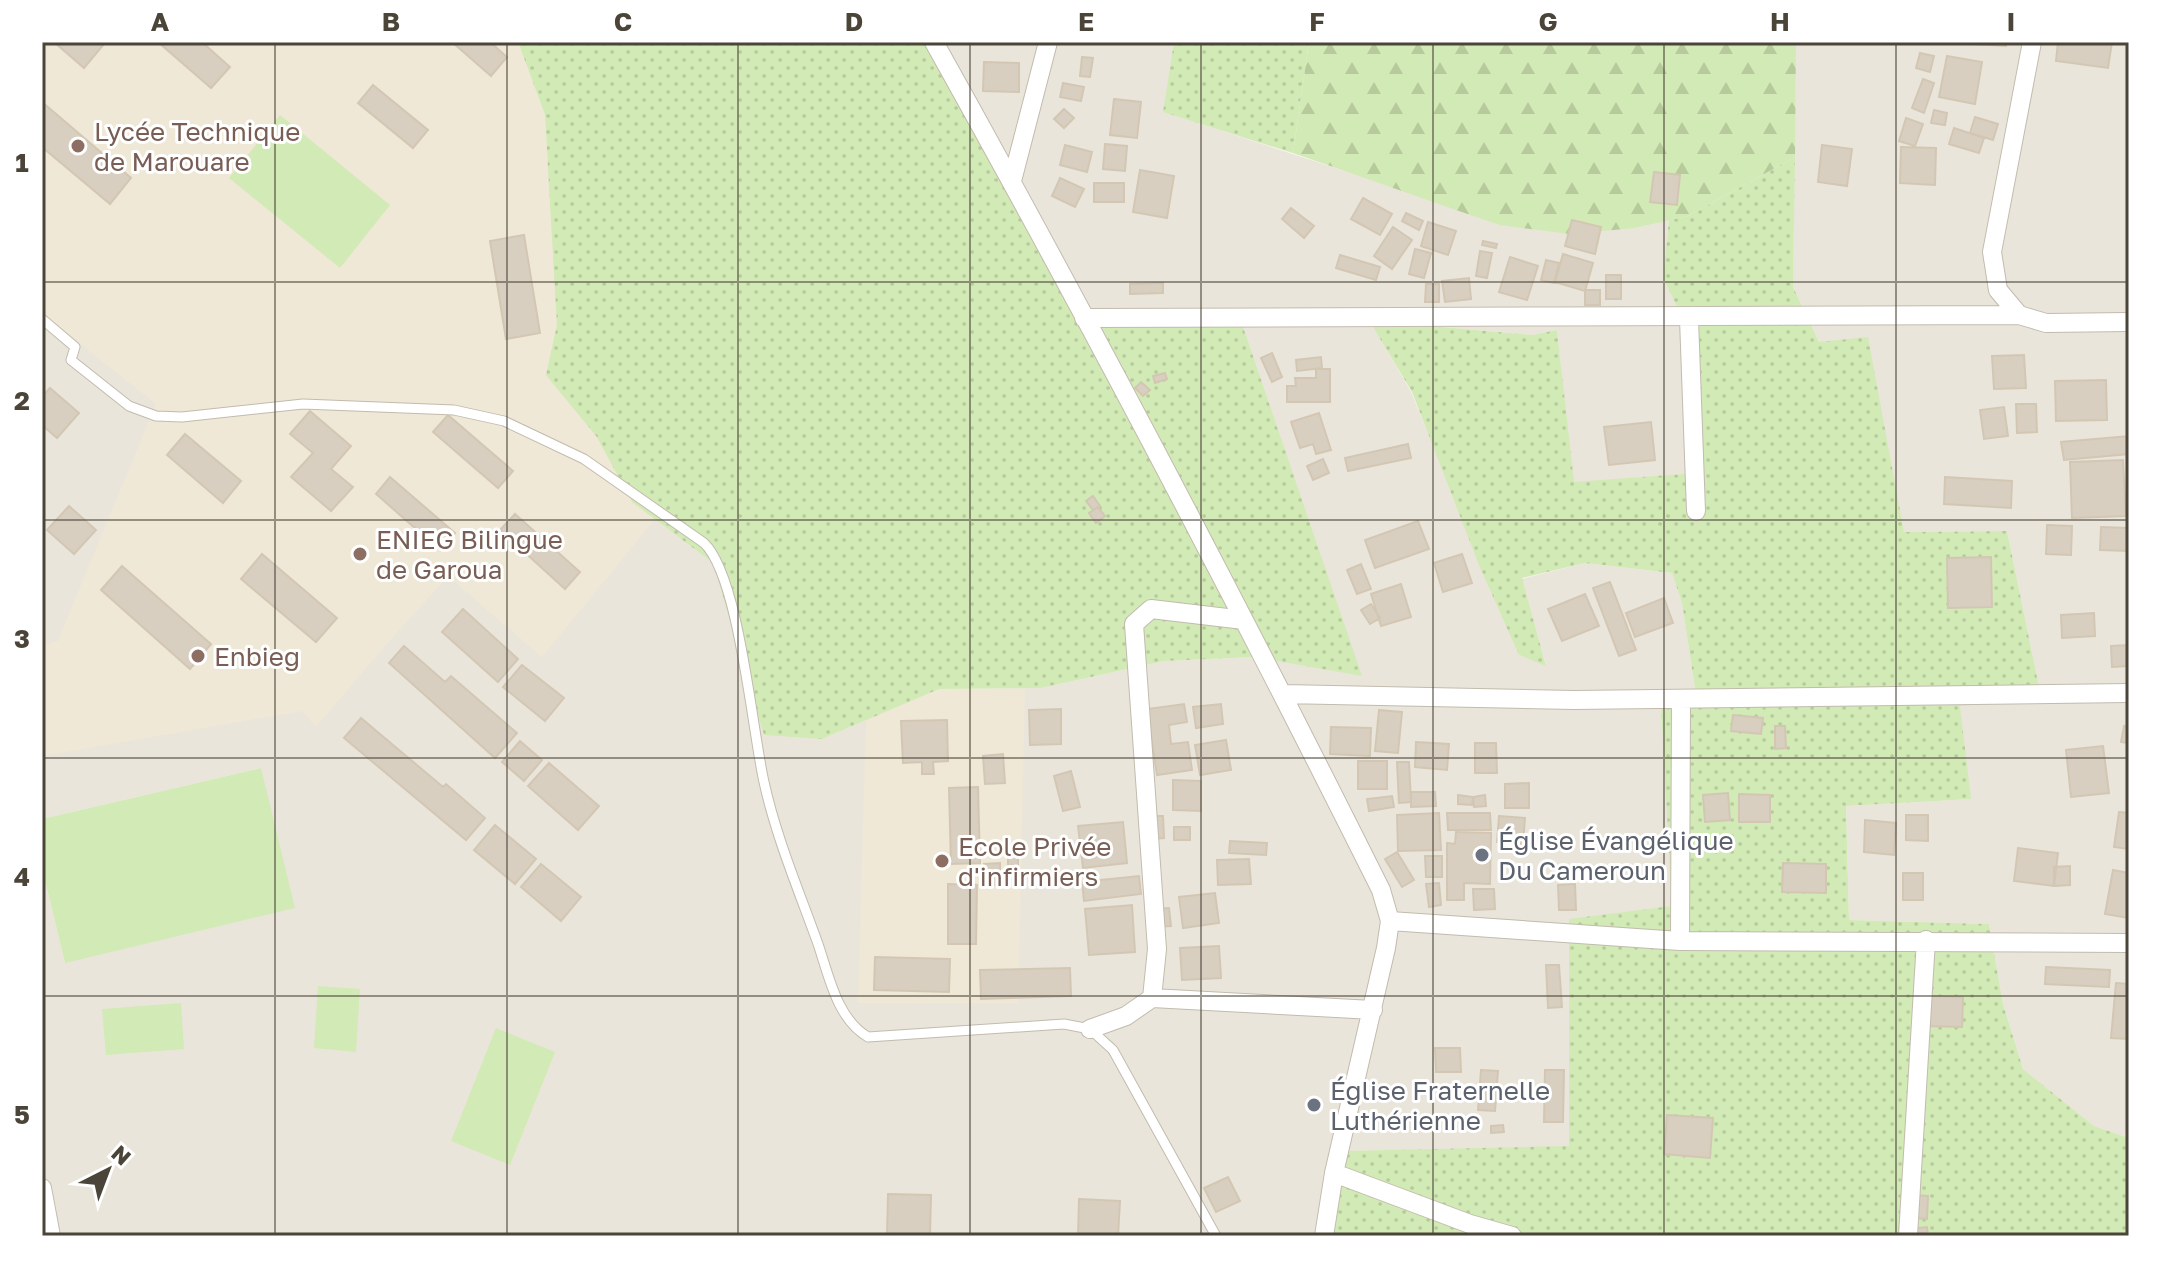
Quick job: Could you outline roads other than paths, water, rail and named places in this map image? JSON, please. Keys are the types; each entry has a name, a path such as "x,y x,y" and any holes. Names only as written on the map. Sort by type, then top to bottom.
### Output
{"street":[{"path":"934,42 1012,181 1244,620 1381,890 1390,921 1373,1010 1334,1173 1324,1236"},
{"path":"1012,181 1048,42"},
{"path":"2019,315 1998,290 1992,252 2032,42"},
{"path":"1084,318 1376,315 1689,319 2019,315 2046,323 2129,322"},
{"path":"1689,319 1696,511"},
{"path":"1152,998 1157,949 1134,624 1151,609 1244,620"},
{"path":"1283,694 1574,700 2129,693"},
{"path":"1680,941 1681,699"},
{"path":"1390,921 1680,941 2129,943"},
{"path":"1908,1236 1926,940"},
{"path":"1090,1029 1126,1016 1152,998 1373,1010"},
{"path":"1334,1173 1470,1224 1512,1236"},
{"path":"42,1188 51,1236"}],"lane":[{"path":"42,319 75,347 71,360 129,406 156,416 182,417 303,404 454,410 504,421 584,459 683,527 715,553 738,634 764,784 830,980 854,1029 868,1037 1064,1024 1090,1029 1113,1050 1216,1236"}],"place":[{"name":"Lycée Technique de Marouare","path":"78,146"},
{"name":"ENIEG Bilingue de Garoua","path":"360,554"},
{"name":"Enbieg","path":"198,656"},
{"name":"Église Évangélique Du Cameroun","path":"1482,855"},
{"name":"Ecole Privée d'infirmiers","path":"942,861"},
{"name":"Église Fraternelle Luthérienne","path":"1314,1105"}]}
